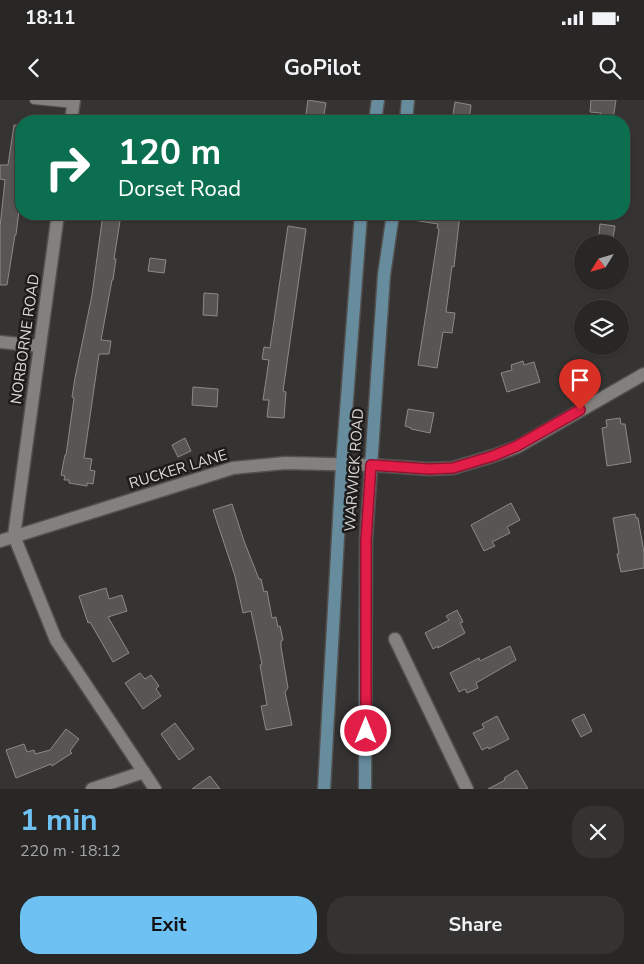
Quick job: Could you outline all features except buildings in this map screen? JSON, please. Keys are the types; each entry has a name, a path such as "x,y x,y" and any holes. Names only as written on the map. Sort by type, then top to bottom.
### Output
{"main road":[{"path":"376,115 378,100"},
{"path":"407,115 408,100"},
{"name":"WARWICK ROAD","path":"324,789 342,465 362,220"},
{"name":"WARWICK ROAD","path":"365,789 366,540 384,275 392,220"}],"street":[{"path":"72,115 74,102"},
{"name":"NORBORNE ROAD","path":"57,220 14,536 56,640 155,789"},
{"path":"0,342 40,346"},
{"name":"RUCKER LANE","path":"0,541 233,468 285,463 371,465 429,469 453,468 493,456 517,446 644,374"},
{"path":"395,639 467,789"},
{"path":"92,789 144,772"}],"lane":[{"path":"34,100 74,102"}],"route":[{"path":"366,731 366,540 371,465 429,469 453,468 493,456 517,446 580,410"}]}
